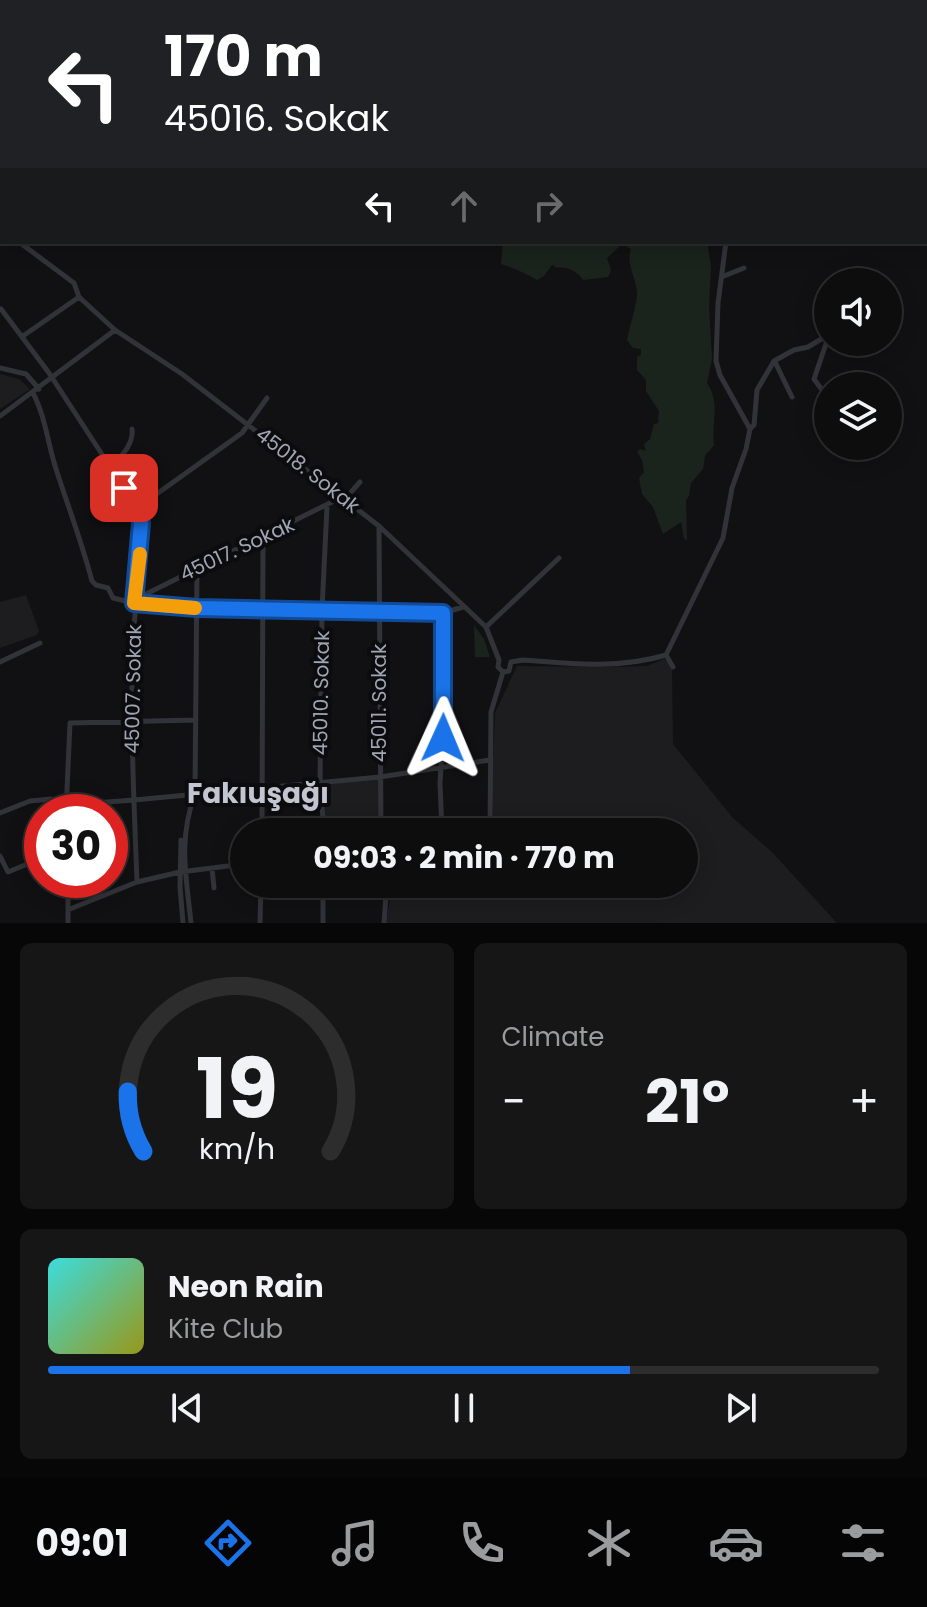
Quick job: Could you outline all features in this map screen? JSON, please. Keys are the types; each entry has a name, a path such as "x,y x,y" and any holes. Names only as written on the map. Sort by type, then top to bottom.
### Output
{"street":[{"name":"45018. Sokak","path":"22,244 74,283 79,297 115,330 171,366 379,526 486,627 499,660"},
{"path":"726,244 718,303 716,361 720,375 750,429"},
{"path":"724,276 744,268"},
{"path":"23,336 79,297"},
{"path":"1,309 23,336 137,508 242,433 267,398"},
{"path":"0,416 115,330"},
{"path":"503,672 498,667 499,660 506,658 511,662 612,664 647,661 666,655 723,538 732,488 750,429 754,425 757,390 774,361 814,344"},
{"path":"774,361 792,397"},
{"path":"0,368 26,374 39,389"},
{"path":"33,393 41,409 56,471 79,530 92,581 108,588 113,598 134,603 197,608 443,613 464,606"},
{"path":"111,468 129,446 132,429"},
{"name":"45017. Sokak","path":"134,603 138,596 344,498 360,482"},
{"name":"45010. Sokak","path":"323,818 320,783 322,610 327,507"},
{"name":"45007. Sokak","path":"137,508 141,523 134,603 130,720 137,882"},
{"name":"45011. Sokak","path":"379,526 381,818"},
{"path":"262,818 263,539"},
{"path":"486,627 559,558"},
{"path":"183,923 182,829 191,794 196,720 197,568"},
{"path":"441,818 443,613"},
{"path":"0,662 40,643"},
{"path":"666,655 673,667"},
{"path":"503,672 509,671 511,662"},
{"path":"490,818 491,712 503,672"},
{"path":"67,794 70,723 196,720"},
{"path":"128,801 380,777 490,760"},
{"path":"0,813 24,803"},
{"path":"0,856 8,872 24,865"},
{"path":"70,909 137,882 182,871 230,866"},
{"path":"212,868 214,888"},
{"path":"182,871 191,923"},
{"path":"68,923 69,898"},
{"path":"260,923 261,898"},
{"path":"323,898 323,923"},
{"path":"384,923 386,898"}],"shaded area":[{"path":"503,244 622,244 607,258 611,270 608,277 583,280 572,270 552,265 537,280 501,264"},
{"path":"622,244 707,244 711,266 709,307 712,359 707,383 715,406 714,445 705,456 703,469 691,483 686,500 687,541 681,522 663,534 653,507 642,494 639,478 644,472 637,452 640,449 646,451 644,444 650,439 654,424 658,423 659,411 646,391 646,380 637,370 637,357 641,355 641,349 633,348 627,340 637,296 630,265 631,249"},
{"path":"0,374 19,379 30,389 0,409"},
{"path":"26,595 39,631 37,635 0,648 0,602"},
{"path":"474,625 484,639 490,657 475,657"},
{"path":"664,659 672,667 673,744 733,818 772,852 837,923 386,923 390,898 698,898 698,818 493,818 495,713 517,666 647,666"},
{"path":"380,777 381,818 323,818 320,783"}],"slow traffic":[{"path":"140,554 134,603 195,608"}],"district":[{"name":"Fakıuşağı","path":"258,793"}],"route":[{"path":"124,488 137,508 141,523 134,603 197,608 443,613 443,738"}]}
